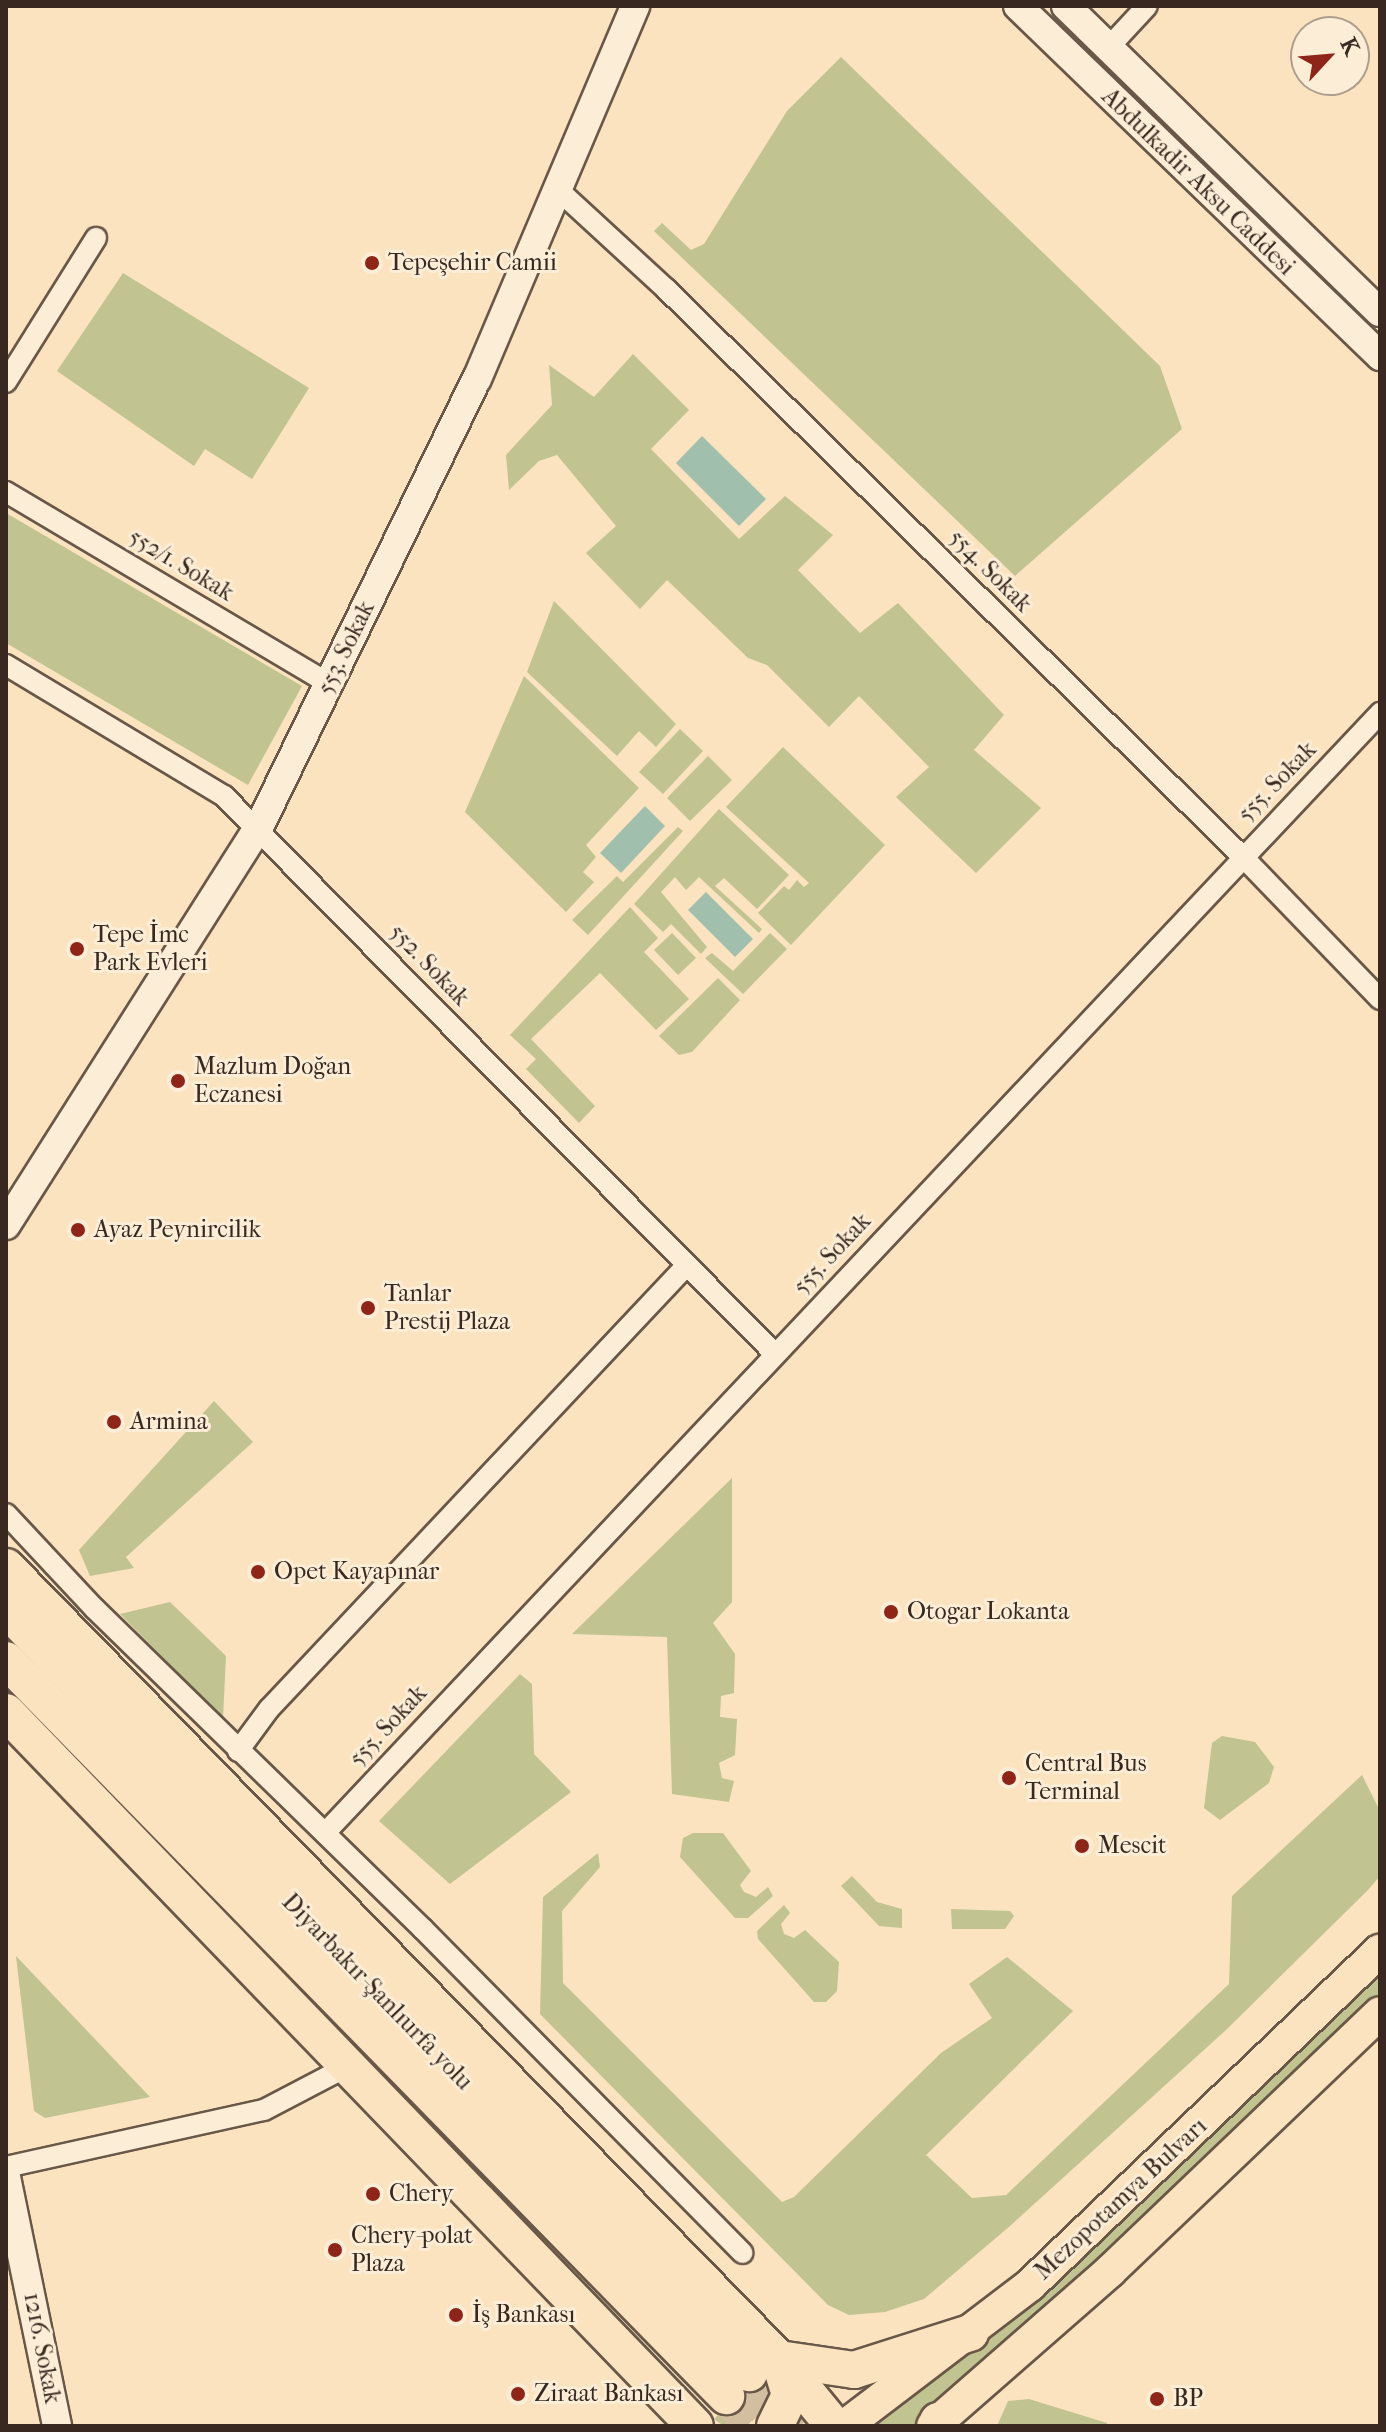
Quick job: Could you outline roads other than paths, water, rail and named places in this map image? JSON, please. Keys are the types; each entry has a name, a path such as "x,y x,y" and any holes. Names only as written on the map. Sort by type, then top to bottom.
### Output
{"highway":[{"path":"6,1567 751,2376 834,2426"},
{"name":"Diyarbakır-Şanlıurfa yolu","path":"6,1609 751,2376"},
{"name":"Diyarbakır-Şanlıurfa yolu","path":"6,1660 751,2376"},
{"path":"6,1712 350,2065 695,2426"},
{"path":"751,2376 854,2370 970,2333"},
{"path":"751,2376 790,2395 775,2426"}],"main road":[{"name":"Mezopotamya Bulvarı","path":"845,2426 970,2333 1040,2275 1380,1951"},
{"name":"Mezopotamya Bulvarı","path":"936,2424 1110,2271 1380,2013"}],"street":[{"name":"553. Sokak","path":"6,1225 259,827 477,379 632,6"},
{"name":"Abdulkadir Aksu Caddesi","path":"1018,6 1380,356"},
{"name":"Abdulkadir Aksu Caddesi","path":"1066,6 1380,312"},
{"path":"1108,48 1147,6"},
{"name":"554. Sokak","path":"555,187 666,289 1242,856 1380,999"},
{"path":"6,382 96,238"},
{"name":"552/1. Sokak","path":"6,492 329,684"},
{"name":"552. Sokak","path":"6,665 224,796 259,827 774,1353"},
{"name":"555. Sokak","path":"325,1833 1242,856 1380,713"},
{"path":"238,1751 269,1709 687,1265"},
{"path":"6,1514 238,1751 325,1833 742,2253"},
{"path":"6,2167 264,2110 350,2065"},
{"name":"1216. Sokak","path":"6,2177 57,2426"}],"tunnel":[{"path":"749,2373 800,2426"},
{"path":"726,2396 753,2426"}],"place":[{"name":"Tepeşehir Camii","path":"372,263"},
{"name":"Tepe İmc Park Evleri","path":"77,949"},
{"name":"Mazlum Doğan Eczanesi","path":"178,1081"},
{"name":"Ayaz Peynircilik","path":"78,1230"},
{"name":"Tanlar Prestij Plaza","path":"368,1308"},
{"name":"Armina","path":"114,1422"},
{"name":"Opet Kayapınar","path":"258,1572"},
{"name":"Otogar Lokanta","path":"891,1612"},
{"name":"Central Bus Terminal","path":"1009,1778"},
{"name":"Mescit","path":"1082,1846"},
{"name":"Chery","path":"373,2194"},
{"name":"Chery-polat Plaza","path":"335,2250"},
{"name":"İş Bankası","path":"456,2315"},
{"name":"Ziraat Bankası","path":"518,2394"},
{"name":"BP","path":"1157,2399"}]}
